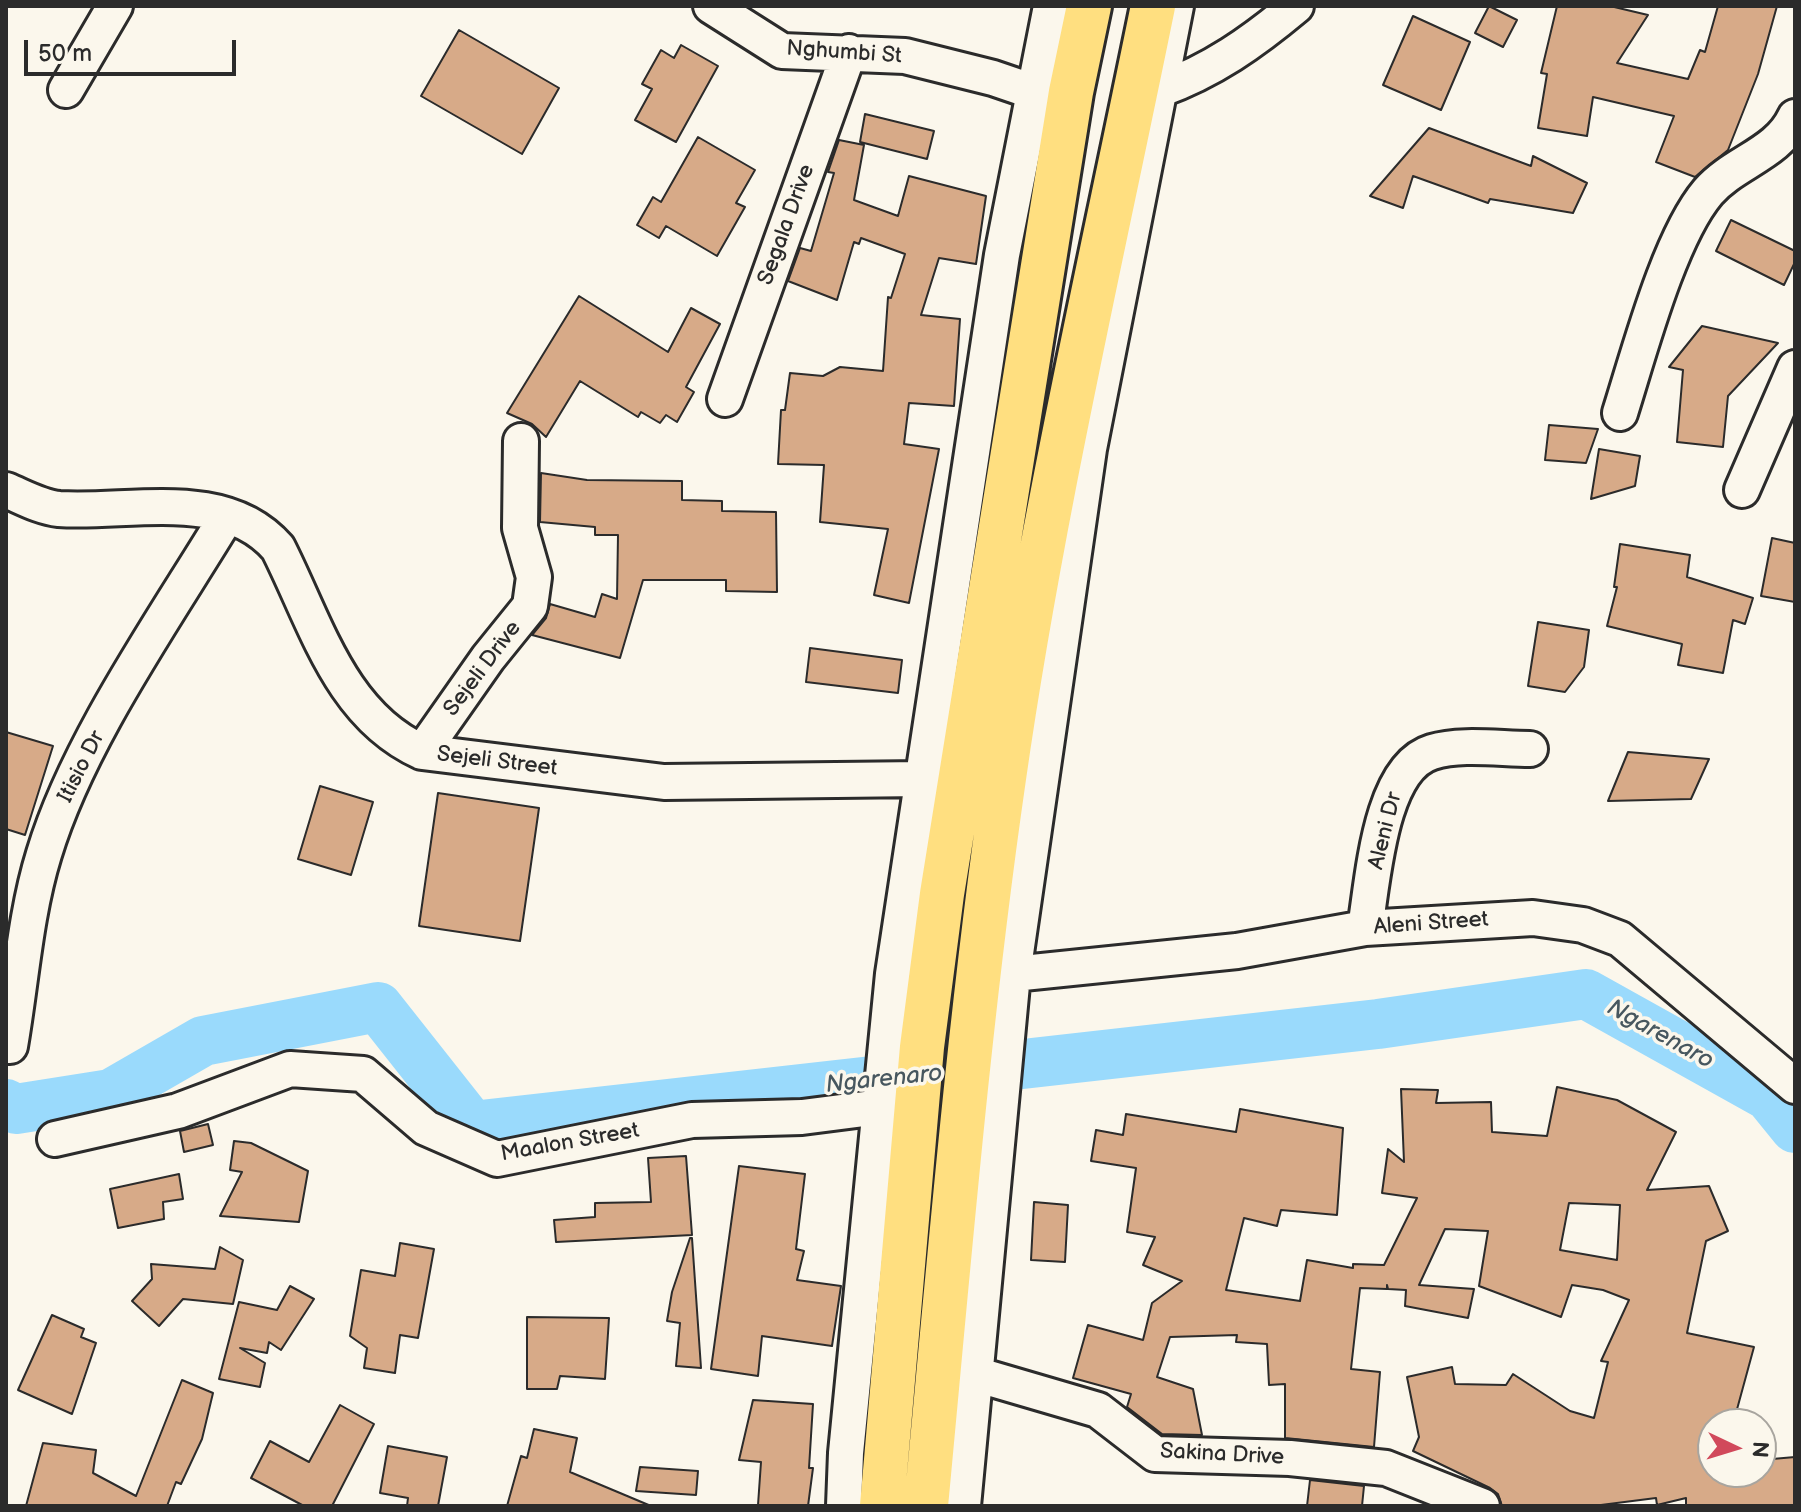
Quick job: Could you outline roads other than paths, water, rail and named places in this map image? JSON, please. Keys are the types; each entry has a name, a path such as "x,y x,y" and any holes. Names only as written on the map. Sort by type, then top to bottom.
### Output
{"highway":[{"path":"882,1506 891,1120 922,1047 960,770 1071,92 1089,6"},
{"path":"926,1506 980,1118 967,1052 1003,778 1030,614 1153,6"}],"street":[{"path":"66,90 115,6"},
{"name":"Nghumbi St","path":"711,6 782,51 905,56 993,78 1034,92"},
{"path":"844,1506 846,1453 891,1120 893,974 1002,255 1051,6"},
{"path":"963,1506 975,1374 980,1118 1013,974 1089,449 1176,6"},
{"path":"1159,90 1195,77 1235,54 1296,6"},
{"name":"Segala Drive","path":"725,399 849,52"},
{"path":"1620,413 1674,255 1709,191 1778,143 1793,128"},
{"path":"1742,490 1795,368"},
{"name":"Sejeli Drive","path":"422,752 530,606 534,577 520,528 521,441"},
{"name":"Sejeli Street","path":"6,490 54,508 148,506 227,516 262,534 278,548 346,690 391,735 422,752 664,782 922,779"},
{"name":"Itisio Dr","path":"10,1046 43,857 55,820 79,767 227,516"},
{"name":"Aleni Dr","path":"1365,928 1389,807 1399,781 1414,762 1442,750 1530,749"},
{"name":"Aleni Street","path":"1013,974 1237,951 1365,928 1533,918 1583,925 1620,939 1795,1086"},
{"name":"Maalon Street","path":"55,1139 178,1111 290,1069 363,1074 426,1128 497,1159 692,1120 802,1117 891,1120"},
{"name":"Sakina Drive","path":"975,1374 1098,1410 1155,1454 1290,1458 1386,1468 1482,1506"}],"waterway":[{"name":"Ngarenaro","path":"6,1104 16,1109 111,1094 203,1041 378,1007 472,1126 1378,1024 1586,994 1769,1096 1795,1128"}]}
